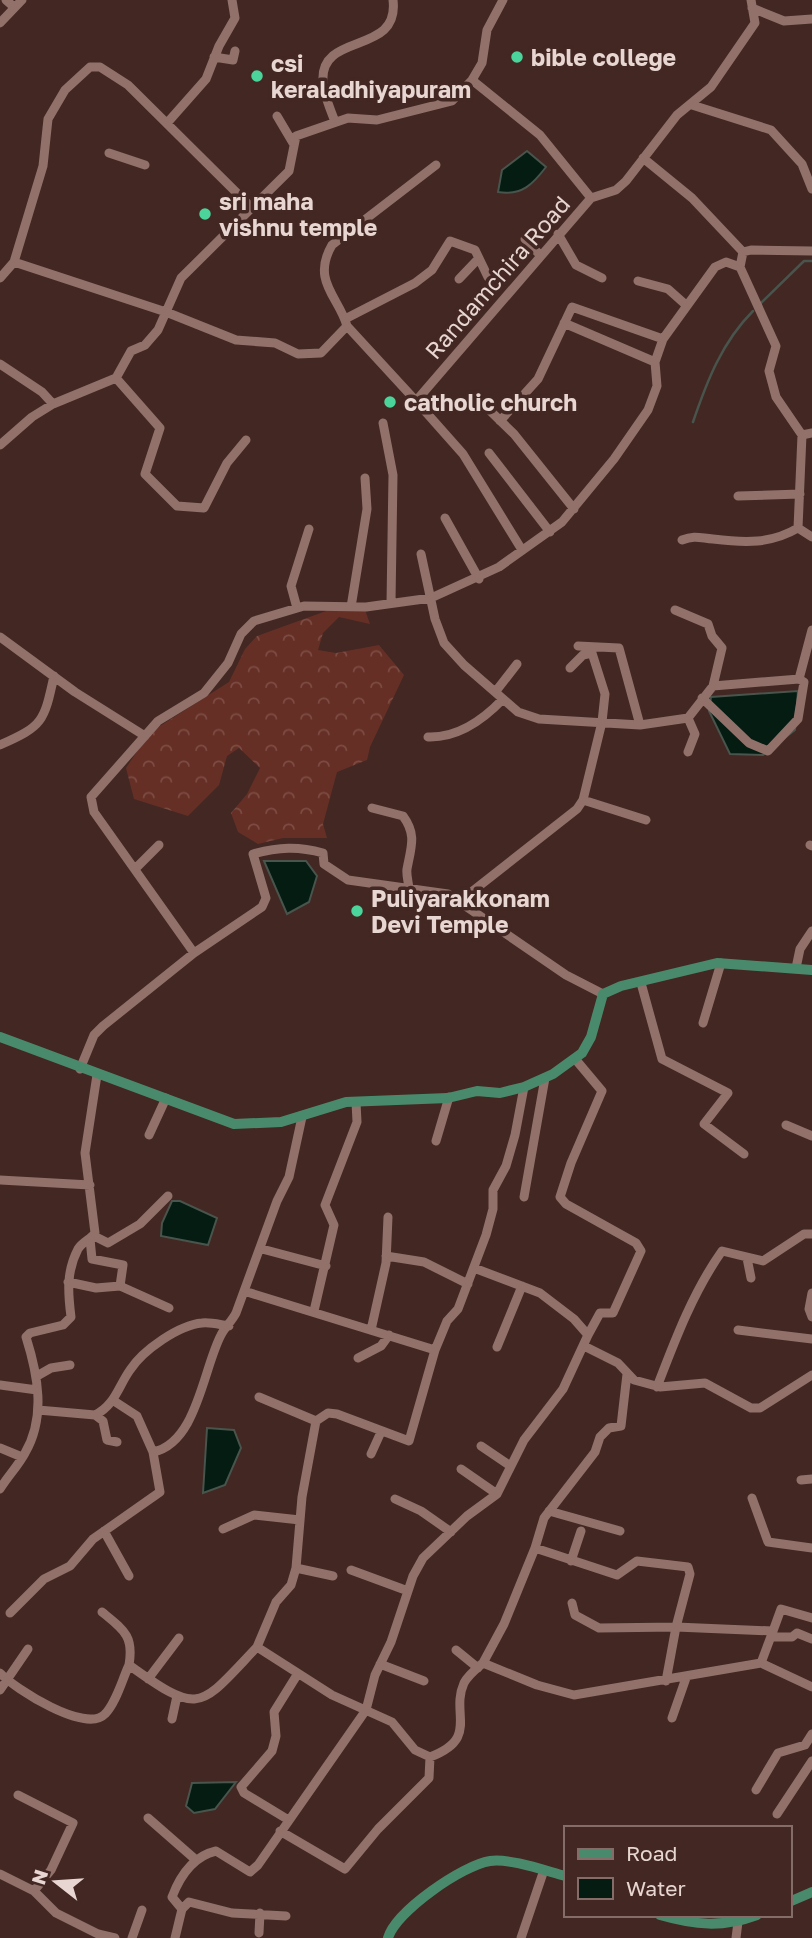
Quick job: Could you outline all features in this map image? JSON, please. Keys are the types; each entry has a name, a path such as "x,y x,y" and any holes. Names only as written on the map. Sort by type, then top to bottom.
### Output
{"main road":[{"path":"0,1037 80,1069 234,1124 267,1125 302,1117 346,1102 449,1097 477,1091 500,1093 524,1087 576,1060 591,1037 603,994 616,987 721,963 812,970"},
{"path":"388,1938 403,1914 418,1901 490,1861 564,1876"},
{"path":"791,1901 812,1892"},
{"path":"679,1917 738,1922 752,1917"}],"street":[{"path":"0,23 18,4 6,0"},
{"path":"168,122 206,79 228,26 235,18 236,10 232,0"},
{"path":"335,122 323,82 324,70 336,52 374,39 383,32 394,12 393,0"},
{"path":"0,445 32,417 53,404 116,378 131,351 152,339 181,278 289,171 296,136 348,118 377,120 452,101 472,80 482,63 487,30 503,0"},
{"path":"472,80 530,125 591,198 616,190 677,115 711,87 755,23 752,4"},
{"path":"752,4 785,21 812,19"},
{"path":"214,57 233,60 235,51"},
{"path":"0,278 14,262 43,166 48,119 65,90 90,67 100,66 128,85 251,207"},
{"path":"692,105 771,130 802,164 812,189"},
{"path":"277,116 293,143"},
{"path":"109,153 145,164"},
{"path":"643,158 692,198 743,252"},
{"path":"436,165 332,245 327,258 327,291 346,323 463,454 522,551"},
{"name":"Randamchira Road","path":"416,401 591,198"},
{"path":"558,234 576,265 602,278"},
{"path":"525,239 540,255"},
{"path":"14,262 166,312 236,340 275,343 298,354 321,353 346,323 415,284 432,270 450,241 475,250 488,277"},
{"path":"743,252 812,251"},
{"path":"743,252 740,267 776,346 769,371 776,397 807,434 798,528"},
{"path":"458,279 479,258"},
{"path":"194,953 94,812 91,797 159,720 204,693 228,663 241,634 254,621 297,608 351,607 431,598 479,579 550,532 574,509 648,410 657,386 655,362 663,340 686,304 715,267 726,262 740,267"},
{"path":"638,281 668,289 686,304"},
{"path":"500,421 538,379 572,307 663,340"},
{"path":"564,323 655,362"},
{"path":"0,364 42,392 53,404"},
{"path":"116,378 160,428 145,474 177,506 204,509 228,463 246,439"},
{"path":"479,400 574,509"},
{"path":"383,423 393,475 391,603"},
{"path":"489,453 550,532"},
{"path":"351,607 367,509 365,478"},
{"path":"738,496 800,494"},
{"path":"445,518 479,579"},
{"path":"798,528 812,537"},
{"path":"682,540 694,535 715,539 771,541 798,528"},
{"path":"297,608 291,586 309,529"},
{"path":"421,554 438,631 450,652 525,716 640,725 688,718 713,686 722,648 712,636 708,625 675,610"},
{"path":"702,698 749,743 768,751 798,719 802,680 812,630"},
{"path":"0,637 145,736"},
{"path":"578,646 619,648 640,725"},
{"path":"460,901 578,809 583,800 602,722 605,694 592,653 583,654 570,668"},
{"path":"496,691 517,664"},
{"path":"0,745 31,730 45,715 54,676"},
{"path":"713,686 802,680"},
{"path":"802,680 812,692"},
{"path":"428,737 441,737 464,729 488,714 503,699"},
{"path":"688,718 695,736 688,752"},
{"path":"583,800 646,820"},
{"path":"372,808 403,816 411,828 413,846 406,872 409,890"},
{"path":"135,869 159,845"},
{"path":"80,1069 89,1045 103,1026 194,953 262,906 265,898 253,855 276,848 301,847 323,853 324,864 348,880 409,890 434,891 460,901 566,975 603,994"},
{"path":"796,968 800,949 812,931"},
{"path":"703,1023 721,963"},
{"path":"641,983 662,1059 728,1093 704,1124 744,1154"},
{"path":"183,1909 172,1897 196,1860 216,1851 250,1872 280,1831 366,1710 380,1664 423,1558 497,1494 509,1465 533,1426 564,1389 600,1313 613,1313 641,1251 636,1243 570,1206 560,1197 571,1163 602,1095 602,1088 576,1060"},
{"path":"97,1075 85,1153 90,1185 92,1259 121,1264 120,1286"},
{"path":"524,1197 545,1078"},
{"path":"129,1665 177,1696 194,1700 208,1697 257,1647 276,1602 291,1585 296,1568 300,1520 316,1421 328,1413 337,1414 409,1441 417,1422 435,1350 447,1321 458,1309 474,1268 493,1209 493,1190 506,1166 515,1135 524,1087"},
{"path":"436,1142 449,1097"},
{"path":"149,1135 166,1098"},
{"path":"314,1311 334,1226 325,1205 357,1122 356,1102"},
{"path":"153,1452 181,1433 192,1419 205,1373 223,1331 229,1326 262,1249 277,1201 289,1177 302,1117"},
{"path":"786,1125 812,1136"},
{"path":"0,1180 90,1185"},
{"path":"92,1237 108,1243 140,1224 168,1196"},
{"path":"371,1330 386,1256 388,1217"},
{"path":"657,1387 690,1307 722,1251 763,1261 804,1234 812,1234"},
{"path":"0,1489 23,1457 35,1431 38,1410 37,1376 26,1338 30,1333 63,1325 71,1317 68,1282 78,1249 92,1237"},
{"path":"262,1249 326,1266"},
{"path":"386,1256 424,1262 468,1284"},
{"path":"747,1258 751,1278"},
{"path":"474,1268 532,1288 554,1302 588,1335"},
{"path":"68,1282 96,1288 120,1286 170,1308"},
{"path":"497,1347 522,1286"},
{"path":"244,1291 435,1350"},
{"path":"812,1293 809,1309 812,1317"},
{"path":"95,1415 114,1401 139,1358 167,1339 187,1327 204,1323 229,1326"},
{"path":"738,1330 812,1339"},
{"path":"358,1358 381,1346 389,1335"},
{"path":"584,1346 618,1363 627,1374 657,1387 705,1383 751,1408 760,1408 812,1375"},
{"path":"37,1376 51,1368 70,1366"},
{"path":"430,1757 452,1744 461,1728 463,1686 480,1665 504,1624 549,1511 595,1452 600,1437 609,1428 621,1426 627,1374"},
{"path":"0,1385 37,1390"},
{"path":"259,1397 316,1421"},
{"path":"10,1613 44,1579 70,1566 104,1531 160,1492 153,1452 138,1416 114,1401"},
{"path":"38,1410 95,1415 103,1421 107,1440 117,1442"},
{"path":"370,1454 381,1432"},
{"path":"481,1446 509,1465"},
{"path":"0,1448 23,1457"},
{"path":"461,1469 497,1494"},
{"path":"802,1480 812,1479"},
{"path":"752,1498 768,1542 812,1548"},
{"path":"395,1499 421,1511 451,1532"},
{"path":"549,1511 620,1531"},
{"path":"223,1529 254,1515 300,1520"},
{"path":"104,1531 130,1576"},
{"path":"571,1561 581,1531"},
{"path":"534,1548 617,1576 637,1561 688,1567 690,1574 666,1681"},
{"path":"296,1568 333,1576"},
{"path":"351,1570 408,1591"},
{"path":"572,1603 575,1615 599,1628 676,1627 792,1637 797,1633 812,1639"},
{"path":"761,1663 781,1609 812,1618"},
{"path":"3,1677 77,1720 95,1720 105,1714 129,1665 132,1646 127,1636 102,1612"},
{"path":"148,1679 179,1638"},
{"path":"257,1647 297,1675 349,1704 392,1722 415,1751 430,1757"},
{"path":"0,1690 3,1677 28,1649"},
{"path":"456,1650 480,1665 574,1695 686,1678 761,1663 812,1686"},
{"path":"380,1664 424,1681"},
{"path":"287,1819 244,1793 242,1787 272,1751 276,1736 274,1712 297,1675"},
{"path":"671,1718 686,1678"},
{"path":"172,1719 177,1696"},
{"path":"756,1790 778,1752 805,1745 812,1734"},
{"path":"280,1831 345,1869 378,1829 429,1778 430,1757"},
{"path":"777,1814 812,1761"},
{"path":"18,1795 73,1822 59,1856 33,1891"},
{"path":"148,1818 196,1860"},
{"path":"520,1938 544,1870"},
{"path":"0,1874 33,1891 56,1913 91,1934 115,1938"},
{"path":"175,1938 183,1909 189,1902 232,1913 286,1916"},
{"path":"132,1938 142,1910"},
{"path":"259,1933 260,1913"},
{"path":"736,1938 738,1922"}],"green space":[{"path":"329,610 365,610 370,624 339,617 323,633 318,650 336,653 379,645 404,675 370,747 367,760 337,772 323,824 327,838 283,838 258,844 238,832 231,813 247,794 260,768 239,748 227,756 219,785 188,816 134,799 126,768 144,741 160,726 229,682 245,649 257,636"}],"water":[{"path":"527,151 546,167 526,187 514,192 498,192 502,170"},
{"path":"798,691 795,730 763,755 730,754 709,711 711,697"},
{"path":"264,861 306,861 317,876 309,902 287,914"},
{"path":"172,1201 180,1201 217,1218 208,1245 161,1236 162,1223"},
{"path":"207,1428 234,1430 241,1448 225,1485 203,1493"},
{"path":"236,1782 215,1809 194,1813 186,1806 192,1783"}],"waterway":[{"path":"760,304 804,261 812,261"},
{"path":"693,422 724,349 753,311"}],"place":[{"name":"bible college","path":"517,57"},
{"name":"csi keraladhiyapuram","path":"257,76"},
{"name":"sri maha vishnu temple","path":"205,214"},
{"name":"catholic church","path":"390,402"},
{"name":"Puliyarakkonam Devi Temple","path":"357,911"}]}
